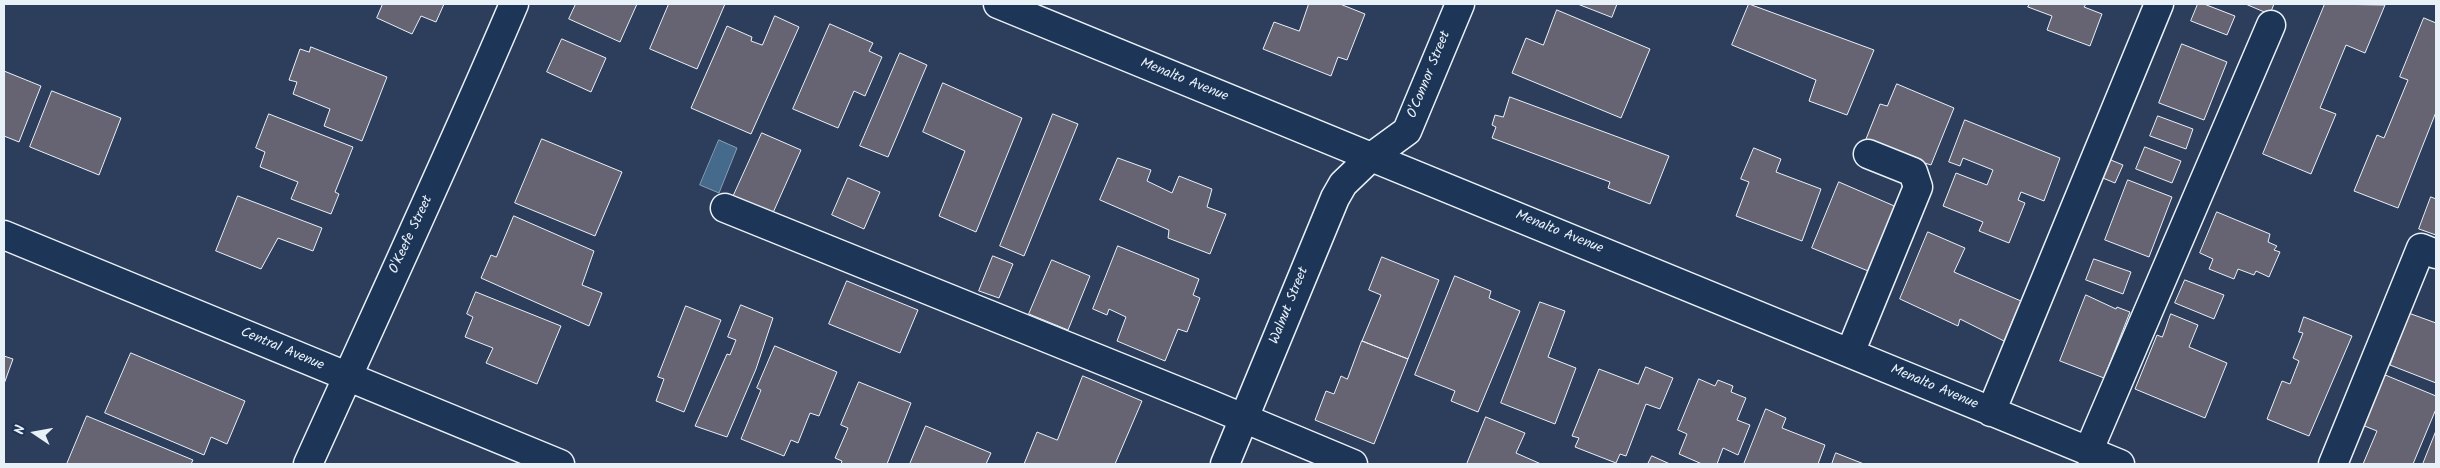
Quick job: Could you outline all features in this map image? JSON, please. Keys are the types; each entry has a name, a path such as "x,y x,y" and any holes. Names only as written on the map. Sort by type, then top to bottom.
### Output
{"street":[{"name":"O'Keefe Street","path":"308,464 346,377 397,272 514,4"},
{"name":"Menalto Avenue","path":"998,4 1370,158 1417,174 2120,464"},
{"name":"O'Connor Street","path":"1370,158 1406,132 1460,4"},
{"path":"1992,412 2159,4"},
{"path":"2088,452 2271,25"},
{"path":"1850,354 1918,187 1912,172 1868,154"},
{"name":"Walnut Street","path":"1225,464 1335,198 1342,184 1370,158"},
{"path":"725,208 1245,418 1353,464"},
{"name":"Central Avenue","path":"4,235 560,464"},
{"path":"2334,464 2421,248 2436,254"}],"water":[{"path":"719,140 737,148 719,193 700,185"}],"building":[{"path":"383,4 444,4 436,22 421,16 412,34 377,18"},
{"path":"576,4 637,4 620,42 569,19"},
{"path":"669,4 725,4 697,69 650,49"},
{"path":"1309,4 1340,4 1365,14 1347,60 1338,57 1331,76 1263,49 1274,22 1299,31"},
{"path":"1578,4 1617,4 1612,17"},
{"path":"1749,4 1874,50 1847,115 1809,101 1816,80 1732,45"},
{"path":"2030,4 2086,4 2084,7 2102,14 2090,46 2047,30 2052,16 2028,7"},
{"path":"2198,4 2204,4 2235,16 2227,35 2191,21"},
{"path":"2246,4 2274,4 2270,14"},
{"path":"2325,4 2385,5 2365,53 2346,45 2320,108 2336,114 2311,174 2263,154"},
{"path":"1557,10 1650,49 1621,118 1512,73 1526,38 1543,45"},
{"path":"775,16 799,27 751,134 691,108 727,26 752,37 751,41 762,45"},
{"path":"2424,18 2436,23 2436,112 2398,208 2354,191 2377,135 2384,138 2408,80 2400,77"},
{"path":"830,24 873,43 869,51 882,57 865,96 854,91 838,128 793,109"},
{"path":"562,39 606,58 591,92 547,72"},
{"path":"2182,44 2227,62 2204,120 2159,103"},
{"path":"311,47 387,77 362,141 324,126 330,109 293,94 297,82 289,80 300,49 309,52"},
{"path":"900,53 927,65 888,157 860,146"},
{"path":"4,71 41,86 19,142 4,136"},
{"path":"943,83 1022,118 976,232 939,216 965,151 923,132"},
{"path":"1897,84 1954,108 1931,165 1897,154 1866,139 1880,104 1887,106"},
{"path":"52,91 121,118 99,175 30,147"},
{"path":"1510,97 1669,156 1650,204 1608,188 1610,182 1492,138 1496,127 1492,125 1495,115 1503,117"},
{"path":"269,114 353,147 335,192 339,194 331,214 291,199 298,182 260,167 265,152 256,148"},
{"path":"1053,114 1078,124 1024,256 1000,246"},
{"path":"2158,116 2193,129 2186,149 2150,136"},
{"path":"1965,120 2060,158 2044,201 2021,192 2018,200 2025,203 2009,243 1979,231 1983,222 1943,206 1956,173 1987,185 1993,170 1963,158 1960,166 1949,162"},
{"path":"762,133 801,150 772,215 733,197"},
{"path":"542,139 622,172 595,236 515,203"},
{"path":"2145,147 2181,161 2172,183 2136,169"},
{"path":"1754,148 1781,159 1776,172 1821,189 1802,241 1736,216 1749,182 1741,179"},
{"path":"1118,158 1151,170 1147,181 1172,193 1179,176 1212,189 1207,207 1226,214 1210,254 1168,238 1169,230 1100,200"},
{"path":"2106,158 2123,165 2115,183 2098,176"},
{"path":"848,178 880,192 864,229 832,215"},
{"path":"2128,180 2172,197 2149,257 2105,240"},
{"path":"1839,182 1899,208 1873,273 1812,248"},
{"path":"238,196 322,228 313,251 278,238 261,269 216,251"},
{"path":"2431,197 2436,199 2436,235 2419,229"},
{"path":"2217,212 2270,234 2268,242 2277,246 2274,250 2280,252 2269,277 2256,271 2254,275 2238,269 2234,279 2209,269 2213,259 2200,253"},
{"path":"514,216 594,251 582,285 602,293 589,326 481,278 491,255 496,257"},
{"path":"1928,232 1965,248 1954,272 2021,301 2004,341 1960,319 1958,326 1900,299"},
{"path":"1118,246 1199,279 1193,295 1200,298 1187,332 1178,329 1165,361 1117,341 1126,317 1109,309 1107,315 1093,309"},
{"path":"993,256 1013,264 999,298 979,291"},
{"path":"1382,257 1439,280 1408,359 1362,341 1381,295 1369,290"},
{"path":"2094,259 2131,272 2123,294 2086,280"},
{"path":"1052,260 1090,276 1068,330 1029,314"},
{"path":"1455,276 1491,291 1489,298 1520,311 1478,412 1451,401 1455,391 1415,375"},
{"path":"2185,280 2224,295 2214,319 2175,303"},
{"path":"847,281 918,310 900,353 829,324"},
{"path":"476,292 561,326 537,384 486,363 493,348 465,337 473,317 467,314"},
{"path":"2086,295 2116,309 2117,307 2130,312 2104,378 2060,361"},
{"path":"1540,302 1565,311 1548,357 1576,368 1555,424 1501,403"},
{"path":"741,305 773,318 756,369 727,437 695,426 727,354 730,355 736,340 728,337"},
{"path":"686,306 721,320 684,412 656,401 664,379 658,377"},
{"path":"2403,311 2436,323 2436,383 2390,365 2396,349 2390,346"},
{"path":"2171,314 2198,325 2189,347 2227,363 2205,418 2135,389 2157,335 2162,337"},
{"path":"2304,317 2352,336 2309,436 2267,419 2282,381 2290,384 2299,361 2293,358 2303,333 2299,332"},
{"path":"1362,341 1408,359 1374,444 1315,420 1326,391 1334,394 1341,376 1347,379"},
{"path":"775,346 837,372 819,416 810,413 798,443 791,440 784,456 741,439 761,390 757,388"},
{"path":"131,353 245,401 227,444 211,437 204,455 105,413"},
{"path":"4,356 13,359 4,384"},
{"path":"1646,367 1673,378 1660,409 1646,404 1626,456 1620,454 1616,463 1575,447 1579,438 1572,436 1599,369 1638,384"},
{"path":"2378,372 2436,396 2436,409 2413,464 2363,464 2377,431 2357,423"},
{"path":"1083,376 1142,401 1115,464 1024,464 1037,432 1057,440"},
{"path":"1699,379 1715,386 1718,380 1733,386 1731,392 1746,398 1737,420 1750,425 1738,455 1723,448 1717,464 1702,464 1679,454 1687,434 1678,430"},
{"path":"859,382 911,403 887,464 841,464 842,461 835,458 848,428 841,425"},
{"path":"1766,409 1786,418 1782,428 1825,445 1818,464 1744,464"},
{"path":"87,416 193,460 191,464 67,464"},
{"path":"1486,417 1525,433 1516,453 1541,464 1467,464"},
{"path":"926,426 991,453 986,464 910,464"},
{"path":"2436,431 2436,464 2423,464"},
{"path":"1836,453 1864,464 1832,464"},
{"path":"1652,456 1670,464 1648,464"}]}
